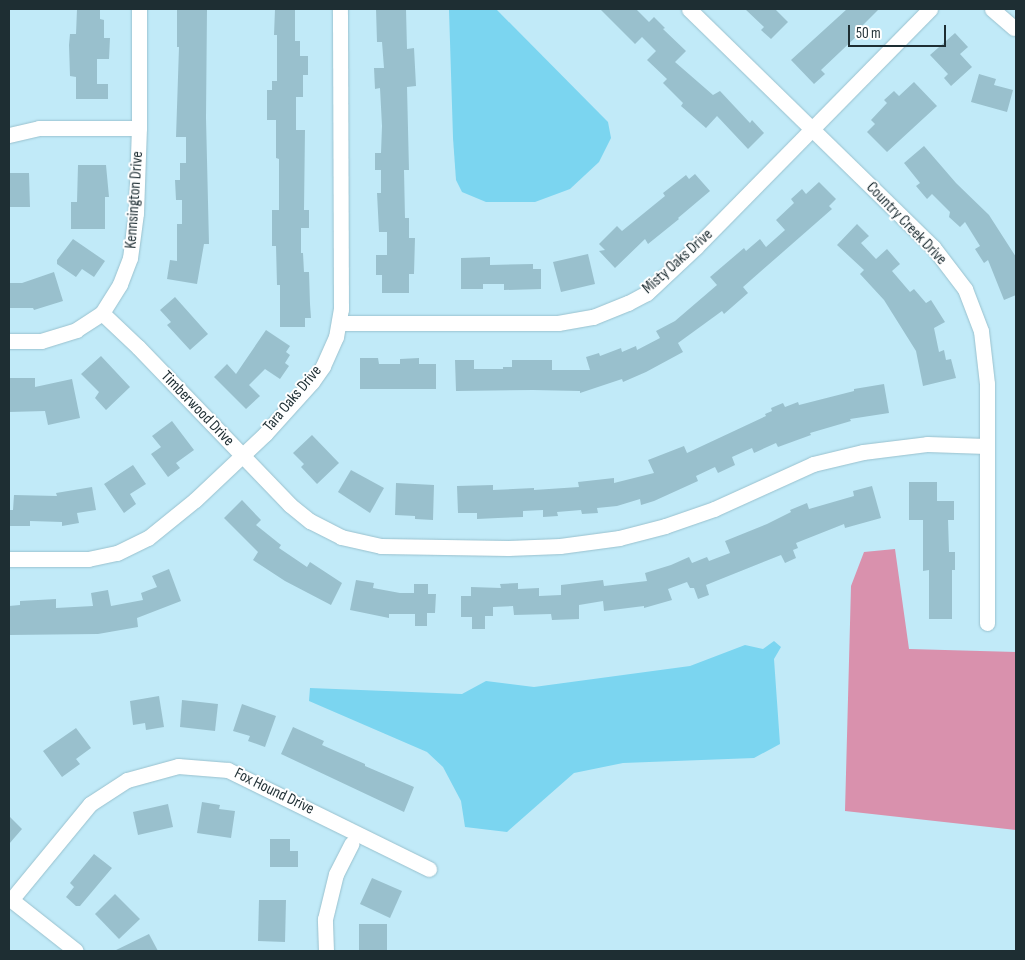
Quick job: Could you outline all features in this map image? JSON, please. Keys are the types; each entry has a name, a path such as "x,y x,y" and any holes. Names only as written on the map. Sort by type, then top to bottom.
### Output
{"street":[{"name":"Kennsington Drive","path":"9,342 41,341 60,336 84,325 102,313 120,284 130,258 136,213 139,128 139,9"},
{"name":"Tara Oaks Drive","path":"9,559 88,559 117,553 148,538 195,500 279,420 312,382 323,366 336,337 339,323 342,269 340,9"},
{"name":"Country Creek Drive","path":"689,9 933,247 965,289 981,331 988,384 986,446 987,623"},
{"name":"Misty Oaks Drive","path":"339,323 558,323 593,317 646,293 696,247 930,9"},
{"path":"992,9 1014,28"},
{"path":"9,136 39,128 139,128"},
{"name":"Timberwood Drive","path":"102,313 290,505 310,520 341,537 381,546 508,548 560,546 619,538 665,526 714,509 814,464 847,456 927,444 986,446"},
{"name":"Fox Hound Drive","path":"10,899 90,804 126,780 178,766 228,770 429,870"},
{"path":"326,951 328,910 336,874 351,844"},
{"path":"10,899 76,951"}],"shaded area":[{"path":"895,549 909,649 1016,652 1016,830 845,811 851,586 864,552"}],"water":[{"path":"449,9 496,9 608,122 611,138 599,162 570,189 535,202 486,202 462,192 456,180 453,138"},
{"path":"774,641 781,647 774,659 780,744 754,758 623,763 574,773 507,832 465,827 461,801 443,767 427,752 309,701 310,688 462,694 486,681 534,687 690,666 745,645 763,649"}],"building":[{"path":"77,9 100,9 100,19 104,20 104,38 110,38 109,59 97,59 97,84 108,84 108,99 76,99 76,77 70,76 69,45 70,34 76,34"},
{"path":"177,9 207,9 206,118 209,244 204,244 197,284 167,279 170,260 177,261 177,224 182,224 182,200 176,200 175,180 180,180 180,163 186,163 186,137 176,137 179,47 177,47"},
{"path":"275,9 295,9 295,41 300,41 300,56 308,56 308,75 303,75 303,97 296,97 296,130 305,130 304,210 309,210 309,228 301,228 301,253 303,253 304,272 309,272 311,318 305,318 305,327 280,327 280,285 277,285 276,246 272,246 272,210 279,210 279,159 276,158 276,120 267,120 267,90 272,90 272,81 277,81 277,35 274,35"},
{"path":"376,9 406,9 407,49 414,48 416,86 407,87 409,170 404,170 405,218 409,218 409,238 415,238 414,274 409,274 409,293 382,293 382,275 376,275 376,255 387,255 387,232 379,232 377,193 381,193 381,170 375,170 375,153 381,153 382,126 380,88 375,89 374,68 384,68 382,42 377,42"},
{"path":"600,9 636,9 649,22 654,17 665,28 663,29 686,51 675,62 713,95 720,91 750,123 752,120 764,133 748,149 717,116 706,128 681,106 683,103 663,83 667,79 647,60 656,51 642,37 635,44"},
{"path":"745,9 775,9 788,22 771,39 761,30 764,27"},
{"path":"847,9 879,9 857,31 859,34 821,70 825,74 814,84 791,60"},
{"path":"955,33 968,47 960,54 972,67 951,86 944,78 948,74 930,55"},
{"path":"979,74 996,79 994,85 1013,90 1007,112 971,102"},
{"path":"914,82 937,106 887,152 867,132 875,124 871,120 887,103 884,100 894,91 899,96"},
{"path":"924,146 956,183 989,215 1016,257 1016,295 1004,300 988,260 984,263 975,249 980,246 965,222 960,227 949,217 950,212 932,194 927,199 916,186 920,183 904,163"},
{"path":"78,165 106,165 109,197 105,197 105,229 71,229 71,202 77,202"},
{"path":"10,173 29,173 30,207 9,207"},
{"path":"695,174 710,191 648,244 645,239 615,268 599,251 605,250 599,244 617,226 622,231 665,196 663,193 686,175 689,179"},
{"path":"819,182 836,199 829,206 832,209 743,287 748,293 724,314 722,311 678,343 683,352 623,382 622,379 580,393 580,391 533,390 456,391 455,360 474,360 474,369 503,369 503,367 512,367 512,360 552,360 552,370 590,370 586,357 599,353 600,356 621,348 622,352 636,346 637,350 660,338 656,331 675,321 717,285 710,277 744,248 746,251 760,239 766,247 785,230 776,220 794,203 791,199 802,189 806,194"},
{"path":"857,224 869,236 861,243 876,259 887,249 900,264 892,271 910,292 914,289 926,303 931,300 945,322 934,328 939,352 944,350 946,360 951,359 956,378 923,386 916,351 884,300 860,274 864,270 837,245"},
{"path":"73,239 105,261 94,277 82,269 76,277 57,264 57,260"},
{"path":"588,254 595,284 561,292 553,262"},
{"path":"490,257 490,265 533,264 533,269 541,269 541,289 504,290 504,284 483,284 483,289 461,289 461,258"},
{"path":"54,272 63,301 34,310 33,308 9,308 9,283 22,283"},
{"path":"175,297 208,334 190,350 167,325 171,322 160,310"},
{"path":"266,330 290,346 286,352 290,355 285,363 289,366 280,379 265,369 249,385 260,396 246,409 214,377 227,364 236,374"},
{"path":"101,356 130,387 106,410 95,398 99,392 81,374"},
{"path":"360,358 378,358 379,364 400,364 400,359 419,358 419,364 436,364 436,389 360,389"},
{"path":"9,378 35,378 35,387 72,379 80,418 48,425 45,411 9,412"},
{"path":"884,384 889,413 850,419 851,421 810,433 811,435 778,447 776,443 754,453 752,448 732,457 735,465 718,473 715,467 696,476 698,481 641,505 640,499 617,506 597,508 598,513 582,514 581,510 557,512 558,516 543,517 543,510 523,511 523,517 477,519 477,513 458,513 457,486 493,485 493,490 534,488 534,490 579,487 578,482 614,478 614,483 654,473 648,460 684,446 687,453 766,416 765,414 772,411 771,408 783,403 785,407 798,402 799,405 854,391 854,389"},
{"path":"172,421 194,450 176,463 180,468 168,477 151,454 161,447 152,436"},
{"path":"312,435 339,463 317,484 301,467 304,464 293,453"},
{"path":"133,465 146,484 130,494 136,504 124,513 104,484"},
{"path":"351,470 384,488 370,513 338,492"},
{"path":"909,482 937,482 937,501 954,501 954,520 948,520 949,552 955,552 955,570 952,570 952,619 929,619 929,570 923,571 923,520 909,520"},
{"path":"396,483 434,485 433,520 415,519 415,516 395,515"},
{"path":"872,486 881,518 845,528 844,524 796,543 798,548 793,550 796,558 785,563 781,555 706,585 709,595 698,599 694,588 690,588 687,582 668,589 672,600 644,608 644,606 604,611 603,601 579,605 579,619 552,620 551,614 514,615 513,606 493,607 493,616 485,616 485,629 472,629 472,617 461,617 461,596 471,596 471,587 501,588 500,584 518,583 518,589 539,588 539,596 561,595 561,585 603,580 604,586 647,581 645,573 689,557 692,563 707,557 709,561 730,553 725,541 767,524 791,512 790,510 807,503 809,509 854,496 853,491"},
{"path":"92,487 96,510 77,513 79,523 62,526 62,522 30,521 30,526 9,526 9,510 13,510 14,495 57,496 56,493"},
{"path":"242,500 261,520 256,525 281,545 279,548 307,567 310,562 342,583 331,605 285,581 253,560 258,552 224,518"},
{"path":"169,569 181,601 137,618 138,627 98,634 9,635 9,606 20,605 20,601 56,599 56,608 93,606 91,593 108,590 111,606 143,600 141,593 157,587 152,576"},
{"path":"356,580 374,583 373,588 400,593 414,593 414,584 428,584 428,594 436,594 435,613 427,613 427,626 415,626 415,614 389,614 389,618 350,610"},
{"path":"159,696 164,727 146,730 145,723 133,725 130,701"},
{"path":"182,700 218,704 215,731 180,727"},
{"path":"242,704 276,716 265,747 248,741 250,736 233,731"},
{"path":"293,727 324,741 322,745 414,787 404,812 281,754"},
{"path":"76,728 91,748 76,759 80,764 62,777 43,751"},
{"path":"202,802 220,805 219,809 235,811 231,838 197,833"},
{"path":"168,804 173,827 138,835 133,812"},
{"path":"9,816 22,829 9,844"},
{"path":"270,839 290,839 290,851 298,851 298,867 270,867"},
{"path":"94,854 112,868 80,906 76,906 66,897 74,887 70,883"},
{"path":"372,878 402,891 390,918 360,904"},
{"path":"115,894 140,919 119,939 95,914"},
{"path":"259,900 286,900 285,942 258,941"},
{"path":"359,924 387,924 387,951 359,951"},
{"path":"149,934 158,951 114,951"}]}
